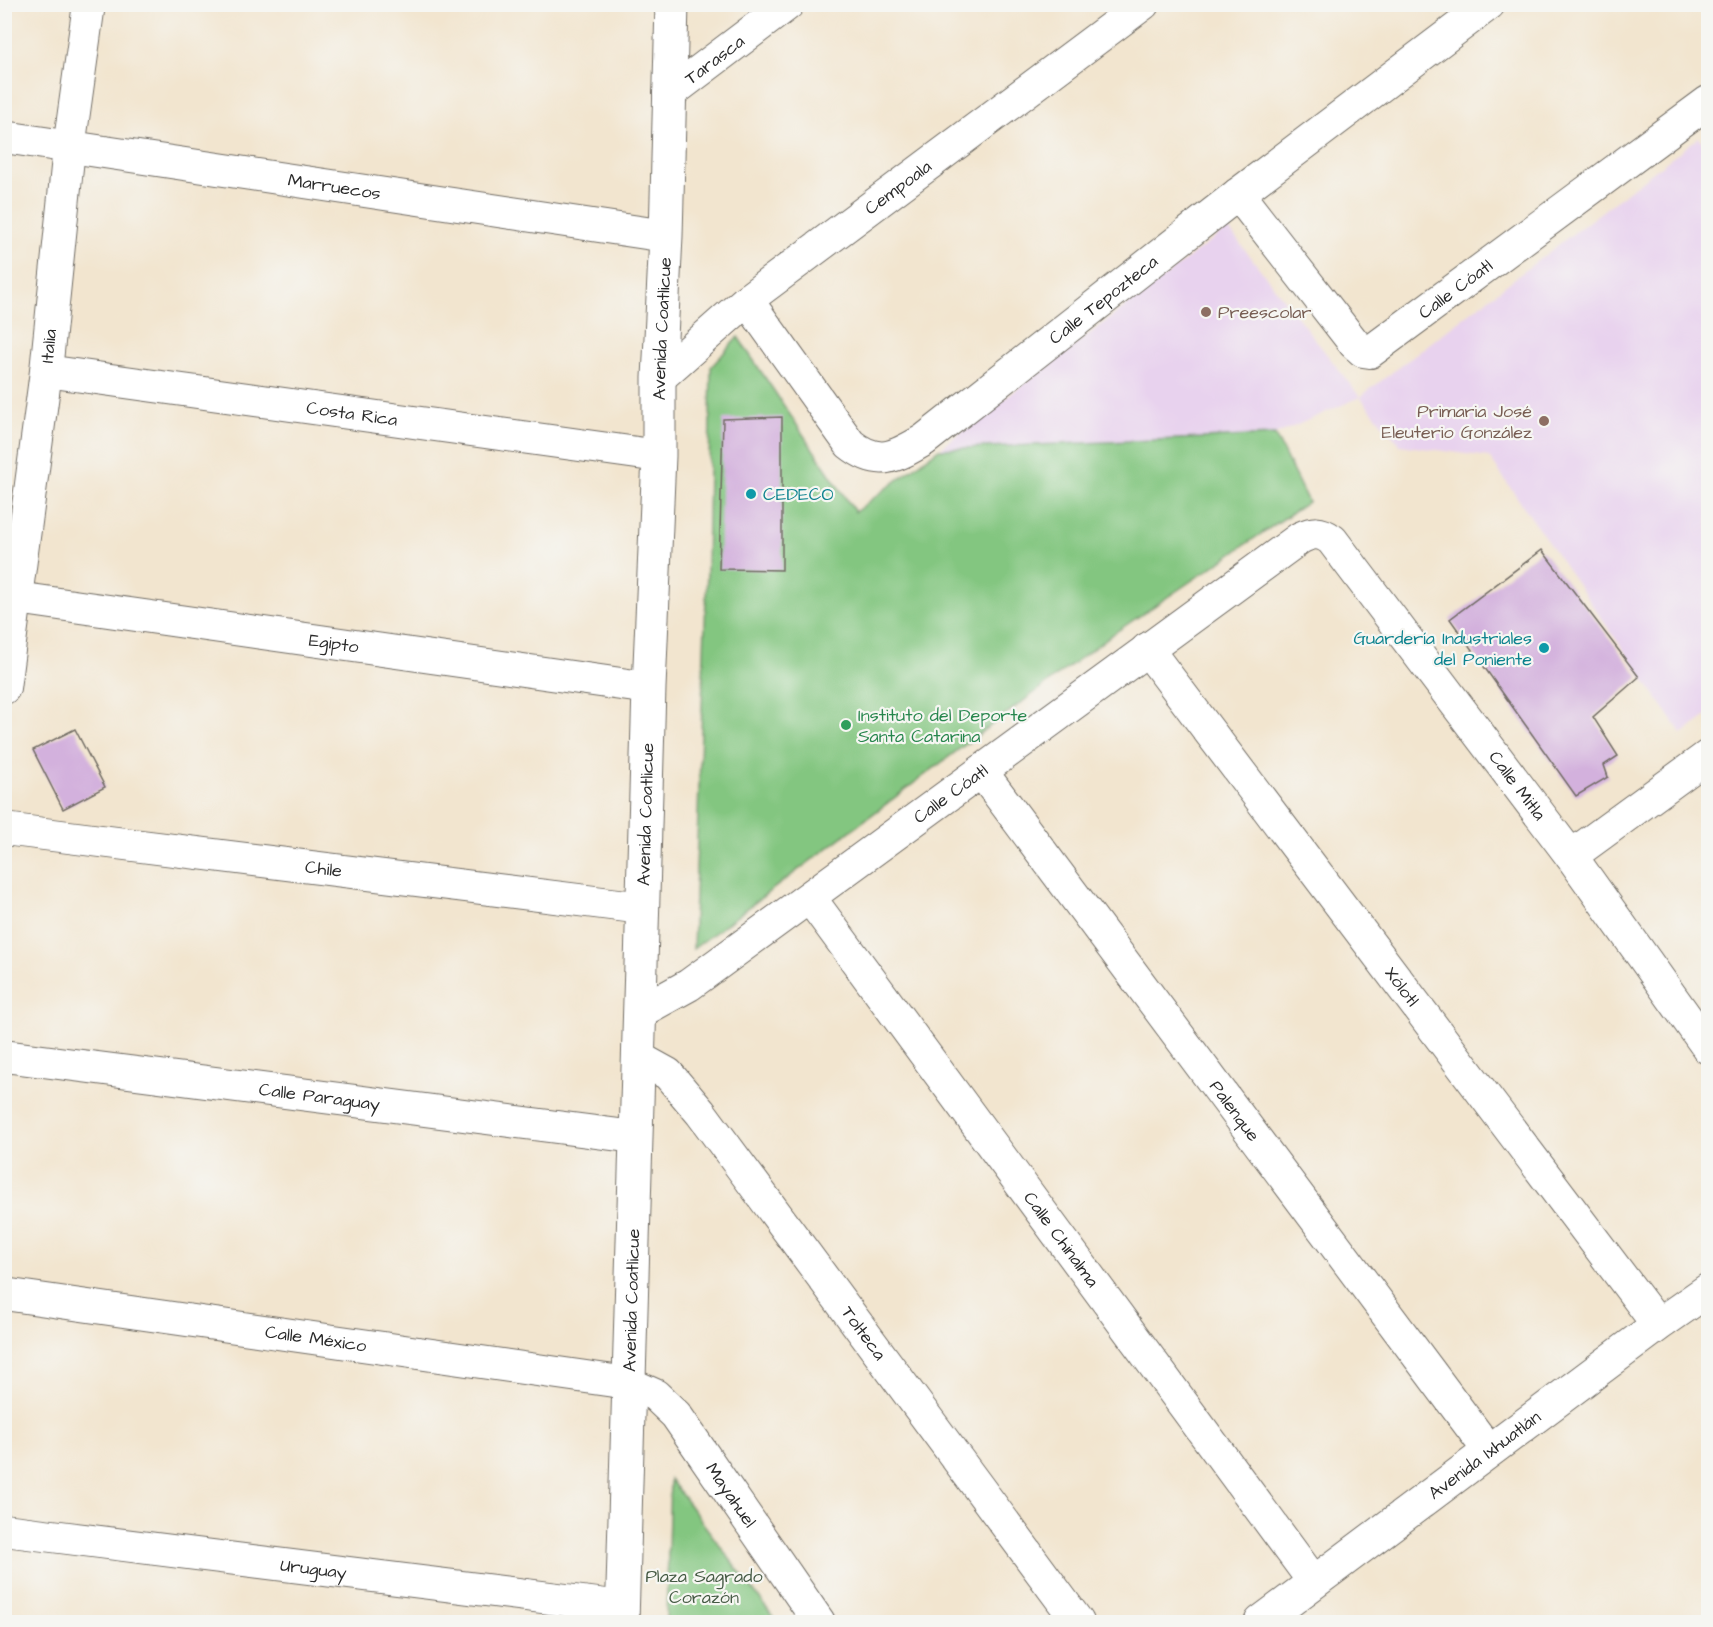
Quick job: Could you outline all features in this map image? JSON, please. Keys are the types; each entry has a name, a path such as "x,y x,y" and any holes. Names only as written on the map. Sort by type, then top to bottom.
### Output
{"street":[{"name":"Italia","path":"4,688 46,371 69,148 89,4"},
{"name":"Avenida Coatlicue","path":"622,1615 635,1137 672,4"},
{"name":"Tarasca","path":"669,94 788,4"},
{"name":"Cempoala","path":"659,378 747,300 1143,4"},
{"name":"Calle Tepozteca","path":"747,300 850,444 872,457 883,459 896,456 924,440 1238,194 1490,4"},
{"name":"Calle Cóatl","path":"1238,194 1354,344 1363,351 1370,352 1708,104"},
{"name":"Marruecos","path":"4,138 666,236"},
{"name":"Costa Rica","path":"46,371 659,456"},
{"name":"Calle Cóatl","path":"640,1012 689,985 1299,538 1317,532"},
{"name":"Calle Mitla","path":"1317,532 1332,540 1703,1029"},
{"name":"Egipto","path":"17,598 649,688"},
{"name":"Xólotl","path":"1147,649 1658,1325"},
{"path":"1571,856 1708,756"},
{"name":"Palenque","path":"981,771 1489,1451"},
{"name":"Chile","path":"4,829 643,908"},
{"name":"Calle Chinalma","path":"810,898 1314,1582"},
{"name":"Calle Paraguay","path":"4,1056 635,1137"},
{"name":"Tolteca","path":"639,1058 668,1074 701,1113 1078,1623"},
{"name":"Avenida Ixhuatlán","path":"1261,1623 1658,1325 1708,1290"},
{"name":"Calle México","path":"4,1294 628,1383"},
{"name":"Mayahuel","path":"628,1383 655,1395 676,1415 819,1623"},
{"name":"Uruguay","path":"4,1530 622,1615"}],"shaded area":[{"name":"Primaria José Eleuterio González","path":"1699,137 1708,149 1708,715 1682,734 1489,457 1400,445 1360,397"},
{"name":"Preescolar","path":"1228,228 1360,397 1275,435 939,449"}],"green space":[{"name":"Instituto del Deporte Santa Catarina","path":"738,337 855,512 939,449 1275,435 1308,502 1110,636 693,949 707,571 711,367"},
{"name":"Plaza Sagrado Corazón","path":"670,1479 777,1622 666,1622"}],"building":[{"name":"CEDECO","path":"782,417 782,570 719,569 723,419"},
{"name":"Guardería Industriales del Poniente","path":"1542,550 1639,677 1593,717 1618,756 1604,765 1608,777 1576,796 1450,619"},
{"path":"75,729 105,787 63,809 33,750"}],"place":[{"name":"Preescolar","path":"1206,312"},
{"name":"Primaria José Eleuterio González","path":"1544,421"},
{"name":"CEDECO","path":"751,494"},
{"name":"Guardería Industriales del Poniente","path":"1544,648"},
{"name":"Instituto del Deporte Santa Catarina","path":"846,725"}]}
